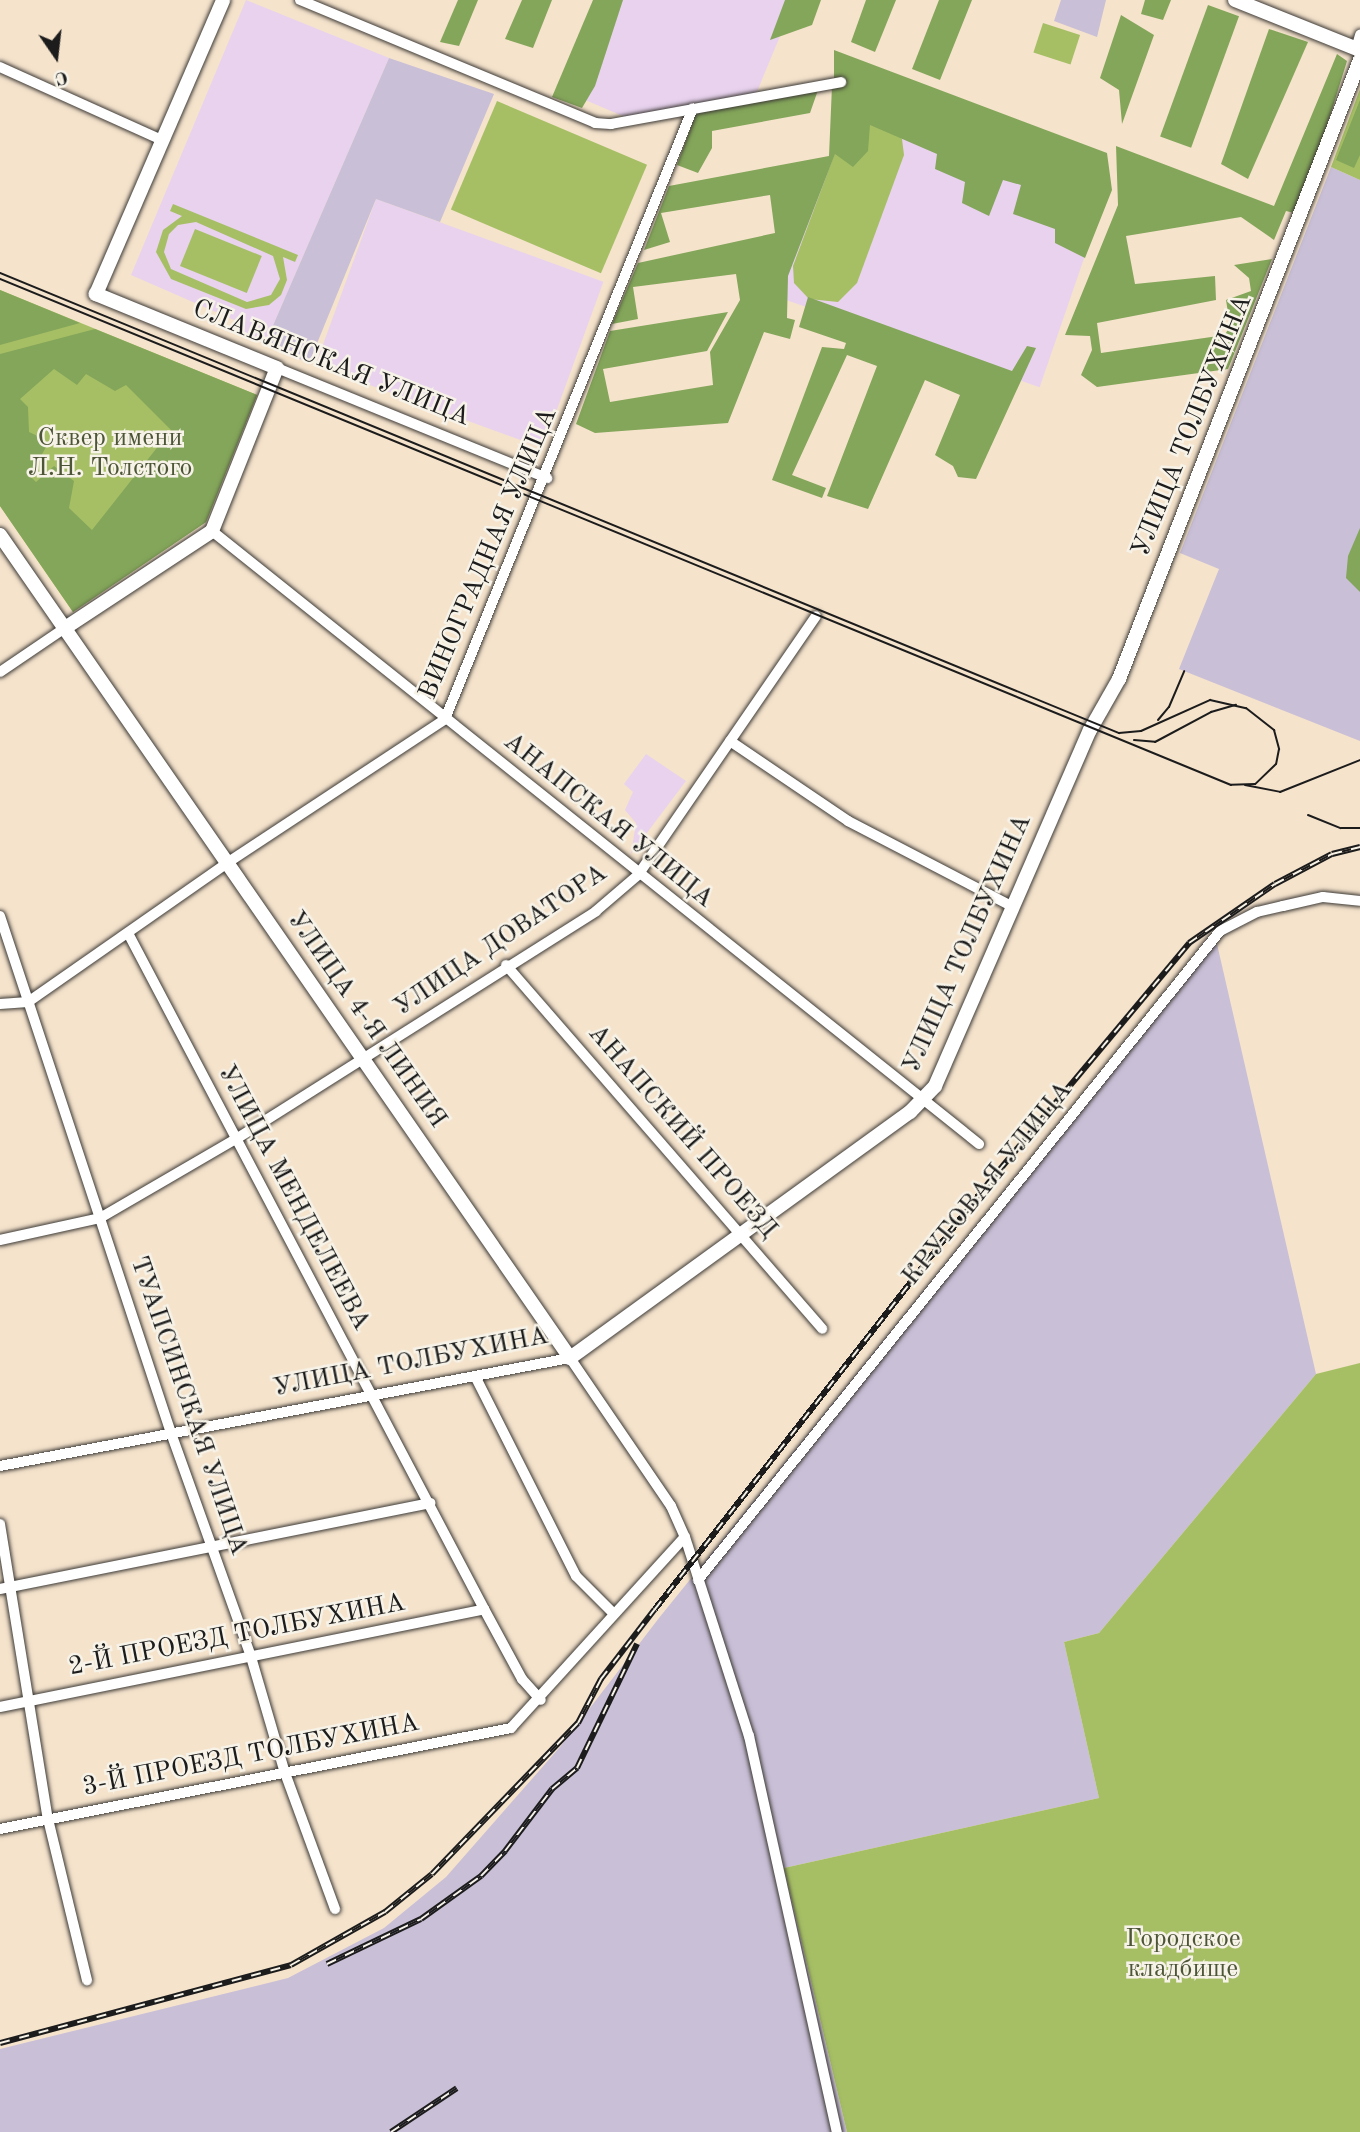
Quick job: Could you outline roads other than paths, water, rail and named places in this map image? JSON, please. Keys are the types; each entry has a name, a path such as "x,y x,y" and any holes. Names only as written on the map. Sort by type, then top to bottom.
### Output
{"street":[{"path":"0,67 162,140 223,0"},
{"path":"300,0 595,123 611,124 841,82"},
{"path":"1235,0 1359,49"},
{"name":"УЛИЦА ТОЛБУХИНА","path":"0,1466 570,1358 743,1234 921,1101 934,1086 1090,730 1119,679 1359,49"},
{"name":"ВИНОГРАДНАЯ УЛИЦА","path":"0,1004 29,1002 129,935 227,863 445,719 547,478 693,108"},
{"name":"СЛАВЯНСКАЯ УЛИЦА","path":"162,140 96,294 547,478"},
{"path":"0,672 212,531 277,368"},
{"name":"АНАПСКАЯ УЛИЦА","path":"212,531 638,875 921,1101 979,1144"},
{"name":"УЛИЦА 4-Я ЛИНИЯ","path":"0,535 671,1506 685,1537 750,1736 837,2132"},
{"name":"УЛИЦА ДОВАТОРА","path":"0,1240 100,1218 364,1060 506,965 596,911 638,875 816,616"},
{"path":"730,741 848,821 1013,907"},
{"name":"КРУГОВАЯ УЛИЦА","path":"698,1580 1220,931 1257,912 1323,897 1360,901"},
{"name":"ТУАПСИНСКАЯ УЛИЦА","path":"0,916 171,1433 251,1657 285,1773 335,1909"},
{"name":"УЛИЦА МЕНДЕЛЕЕВА","path":"129,935 372,1396 432,1503 484,1609 522,1679 541,1700"},
{"name":"АНАПСКИЙ ПРОЕЗД","path":"506,965 743,1234 821,1329"},
{"path":"475,1376 576,1576 612,1614"},
{"path":"5,1587 432,1503"},
{"path":"0,1524 5,1587 31,1700 48,1819 87,1980"},
{"path":"541,1700 612,1614 685,1537"},
{"name":"2-Й ПРОЕЗД ТОЛБУХИНА","path":"0,1707 484,1609"},
{"name":"3-Й ПРОЕЗД ТОЛБУХИНА","path":"0,1829 511,1728 541,1700"}],"tram line":[{"path":"0,273 1119,733 1141,731 1210,700 1246,708 1274,730 1279,749 1276,764 1255,784 1231,785 0,279"},
{"path":"1158,720 1169,707 1184,671"},
{"path":"1134,740 1155,742 1211,712 1236,705"},
{"path":"1245,785 1280,792 1360,760"},
{"path":"1308,815 1341,828 1360,828"}],"railway":[{"path":"0,2043 291,1965 385,1912 432,1874 578,1723 601,1679 986,1186 1189,943 1275,884 1332,854 1360,847"},
{"path":"327,1964 421,1919 481,1876 505,1851 552,1789 577,1768 637,1644"},
{"path":"391,2132 457,2088"}],"park label":[{"name":"Сквер имени Л.Н. Толстого","path":"110,454"},
{"name":"Городское кладбище","path":"1183,1955"}]}
